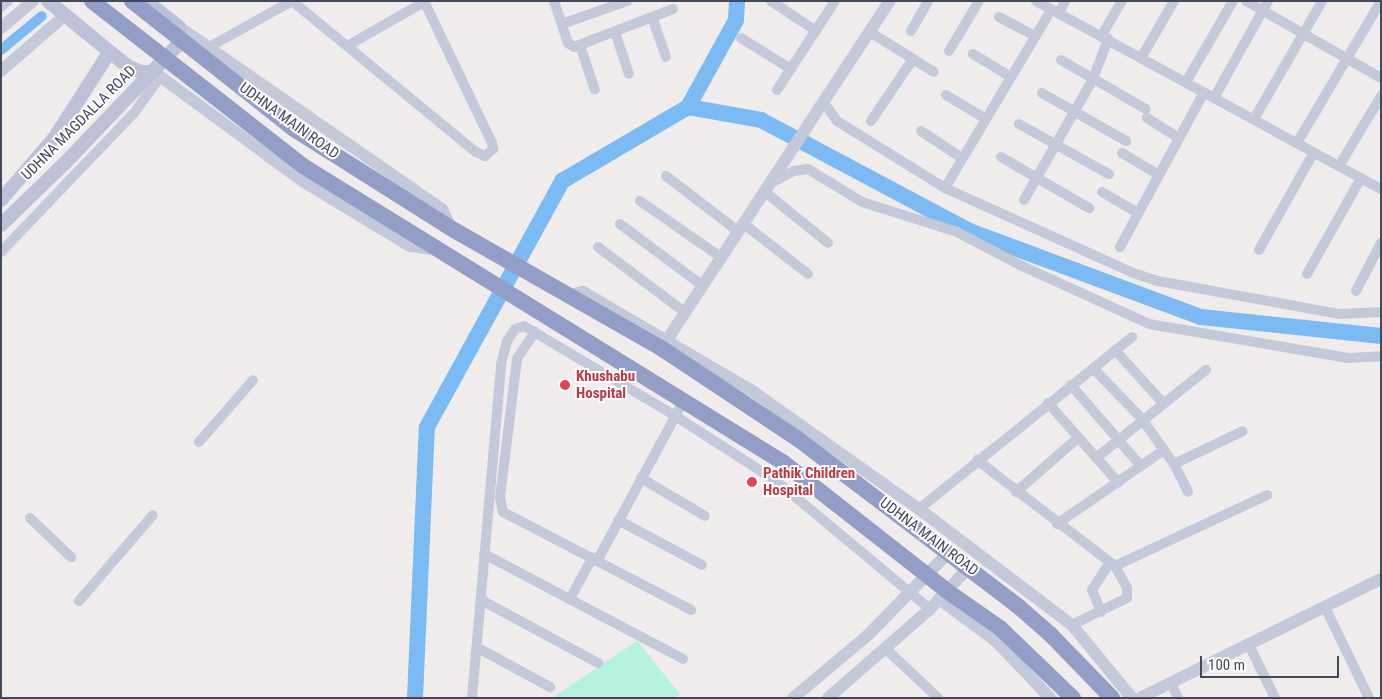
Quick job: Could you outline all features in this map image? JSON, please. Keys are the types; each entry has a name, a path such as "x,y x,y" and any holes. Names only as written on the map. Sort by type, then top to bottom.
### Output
{"highway":[{"path":"92,1 284,153 440,251 534,306 784,463 928,576 943,595 1000,628 1073,698"},
{"name":"UDHNA MAIN ROAD","path":"132,1 294,129 453,229 664,344 798,439 969,567 1050,634 1112,698"}],"main road":[{"path":"48,1 64,16 134,70 158,72"},
{"path":"146,1 179,27"},
{"name":"UDHNA MAGDALLA ROAD","path":"1,225 158,72 177,46 179,27"},
{"path":"1,200 55,137 109,52"}],"street":[{"path":"1,7 8,1"},
{"path":"1,28 33,1"},
{"path":"211,46 292,1 476,152 485,156 494,149 490,137 424,2 347,46"},
{"path":"554,1 570,46 580,45 673,10"},
{"path":"562,24 627,1"},
{"path":"771,1 816,31"},
{"path":"777,90 835,1"},
{"path":"890,1 822,107 664,344 750,390 919,508 1072,625 1132,698"},
{"path":"911,31 928,1"},
{"path":"949,51 979,1"},
{"path":"1036,1 1381,189"},
{"path":"945,188 1036,36 1065,1"},
{"path":"1024,200 1094,79 1105,37 1122,1"},
{"path":"1141,58 1174,1"},
{"path":"1186,82 1233,1"},
{"path":"1246,1 1381,78"},
{"path":"1214,98 1268,1"},
{"path":"1254,119 1322,1"},
{"path":"1297,143 1381,1"},
{"path":"1,71 64,16"},
{"path":"652,17 666,57"},
{"path":"999,17 1036,36"},
{"path":"179,27 211,46 320,128 442,209 453,229"},
{"path":"615,32 629,74"},
{"path":"870,32 934,72"},
{"path":"742,38 791,69"},
{"path":"580,45 595,90"},
{"path":"973,54 1011,77"},
{"path":"871,121 913,59"},
{"path":"1061,60 1147,114 1179,138"},
{"path":"1,252 134,112 158,72 301,180 410,246 440,251"},
{"path":"1120,247 1204,92"},
{"path":"1042,93 1126,141"},
{"path":"946,95 986,119"},
{"path":"1339,166 1381,96"},
{"path":"822,107 837,121 945,188 1133,273 1158,281 1340,314 1381,312"},
{"path":"1019,124 1109,174"},
{"path":"920,132 962,158"},
{"path":"1259,250 1314,152"},
{"path":"1122,153 1159,175"},
{"path":"1001,156 1089,208"},
{"path":"768,188 794,171 808,169 862,202 957,232 1022,266 1150,324 1348,358 1381,356"},
{"path":"666,176 808,274"},
{"path":"1307,274 1361,178"},
{"path":"768,188 828,243"},
{"path":"1102,192 1138,213"},
{"path":"640,201 722,258"},
{"path":"620,224 703,286"},
{"path":"1356,291 1378,258 1381,243"},
{"path":"598,247 686,313"},
{"path":"475,696 483,601 484,554 501,364 508,341 515,329 524,326 674,415 775,480 930,609"},
{"path":"535,332 517,359 500,506 507,516 691,610"},
{"path":"919,508 1132,337"},
{"path":"1115,350 1163,403"},
{"path":"1093,368 1142,419 1174,464 1188,492"},
{"path":"1096,458 1142,419 1206,370"},
{"path":"199,442 252,380"},
{"path":"1071,385 1141,466"},
{"path":"570,599 618,520 674,415 684,400"},
{"path":"1048,403 1118,482"},
{"path":"1174,464 1243,431"},
{"path":"1016,492 1078,438"},
{"path":"1057,524 1164,450"},
{"path":"977,460 1057,524 1112,564 1128,595 1123,602 1072,625"},
{"path":"641,478 705,516"},
{"path":"1101,612 1092,590 1112,564 1267,495"},
{"path":"79,602 153,515"},
{"path":"30,518 71,557"},
{"path":"618,520 702,565"},
{"path":"793,698 912,594 949,552"},
{"path":"484,554 682,659"},
{"path":"828,698 930,609 969,567"},
{"path":"1140,698 1381,579"},
{"path":"943,595 996,641 1050,698"},
{"path":"483,601 598,663"},
{"path":"1325,607 1369,698"},
{"path":"1249,644 1275,698"},
{"path":"478,648 550,687"},
{"path":"885,648 938,698"},
{"path":"1171,683 1178,698"}],"green space":[{"path":"637,641 680,694 675,698 552,698"}],"waterway":[{"path":"688,107 736,20 737,1"},
{"path":"1,50 42,16"},
{"path":"415,698 427,427 562,181 688,107 761,120 972,232 1201,317 1381,336"}],"place":[{"name":"Khushabu Hospital","path":"565,385"},
{"name":"Pathik Children Hospital","path":"752,482"}]}
